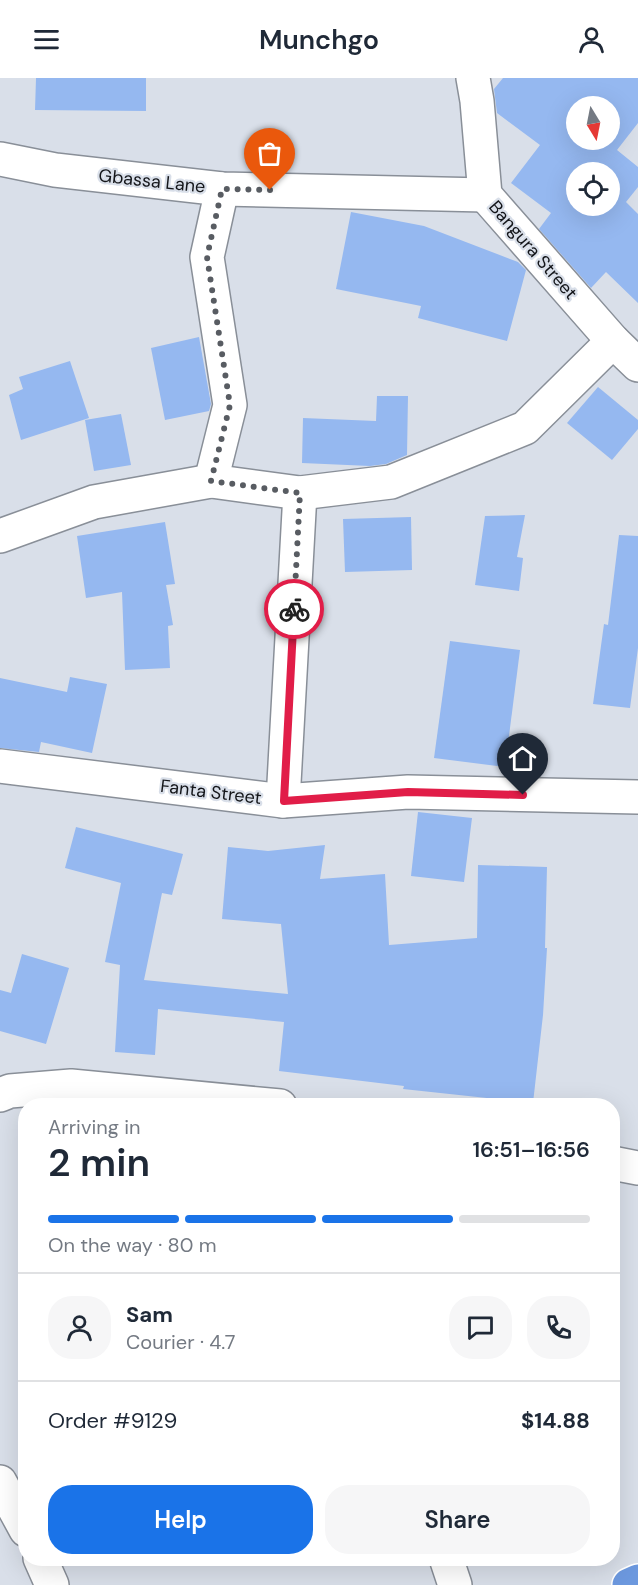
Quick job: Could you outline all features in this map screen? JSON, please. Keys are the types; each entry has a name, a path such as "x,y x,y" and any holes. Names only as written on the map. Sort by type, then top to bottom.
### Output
{"highway":[{"path":"629,1585 638,1581"}],"street":[{"name":"Bangura Street","path":"473,78 485,195 613,341 638,365"},
{"name":"Gbassa Lane","path":"0,159 55,170 222,189 485,195"},
{"path":"211,481 230,405 207,257 222,189"},
{"path":"0,536 94,502 211,481 300,493 392,482 525,428 613,341"},
{"path":"284,801 300,493"},
{"name":"Fanta Street","path":"0,766 284,801 408,792 638,797"},
{"path":"0,1095 10,1091 72,1086 197,1098"},
{"path":"620,1165 638,1168"},
{"path":"0,1482 18,1515"},
{"path":"44,1566 52,1585"},
{"path":"449,1566 455,1585"}],"building":[{"path":"36,78 146,78 146,111 35,110"},
{"path":"503,78 638,78 638,123 620,146 620,96 566,96 566,150 617,150 638,167 638,187 626,202 638,214 638,303 606,272 591,288 539,229 551,213 511,183 540,145 497,113 494,89"},
{"path":"351,212 424,226 518,262 526,270 507,341 418,318 421,306 336,289"},
{"path":"199,337 211,404 209,411 165,420 151,348"},
{"path":"70,361 89,418 21,440 9,395 23,389 19,377"},
{"path":"598,387 638,420 638,429 612,460 567,423"},
{"path":"377,396 408,396 407,455 386,464 370,466 302,463 303,418 376,421"},
{"path":"121,414 131,465 94,471 85,420"},
{"path":"525,515 517,557 523,558 519,591 475,585 485,516"},
{"path":"411,517 412,570 345,572 343,519"},
{"path":"165,522 175,584 166,585 173,625 168,626 170,668 125,670 122,592 86,598 77,536"},
{"path":"619,535 638,536 638,648 630,708 593,704 604,624 608,625"},
{"path":"450,641 520,650 505,767 434,758"},
{"path":"70,677 107,684 92,753 41,742 39,752 0,748 0,678 67,692"},
{"path":"418,812 472,818 464,882 411,876"},
{"path":"76,827 183,854 172,895 162,893 144,980 288,994 281,924 222,919 228,847 268,851 325,845 320,879 385,874 389,945 477,938 478,865 547,867 545,948 547,948 543,1015 534,1098 487,1098 403,1089 404,1086 279,1071 284,1022 158,1009 155,1055 115,1052 120,965 105,962 121,883 65,868"},
{"path":"22,954 69,968 46,1044 0,1031 0,990 11,993"}],"way so far":[{"path":"270,190 222,189 207,257 230,405 211,481 300,493 294,609"}],"route":[{"path":"294,609 284,801 408,792 523,795"}]}
